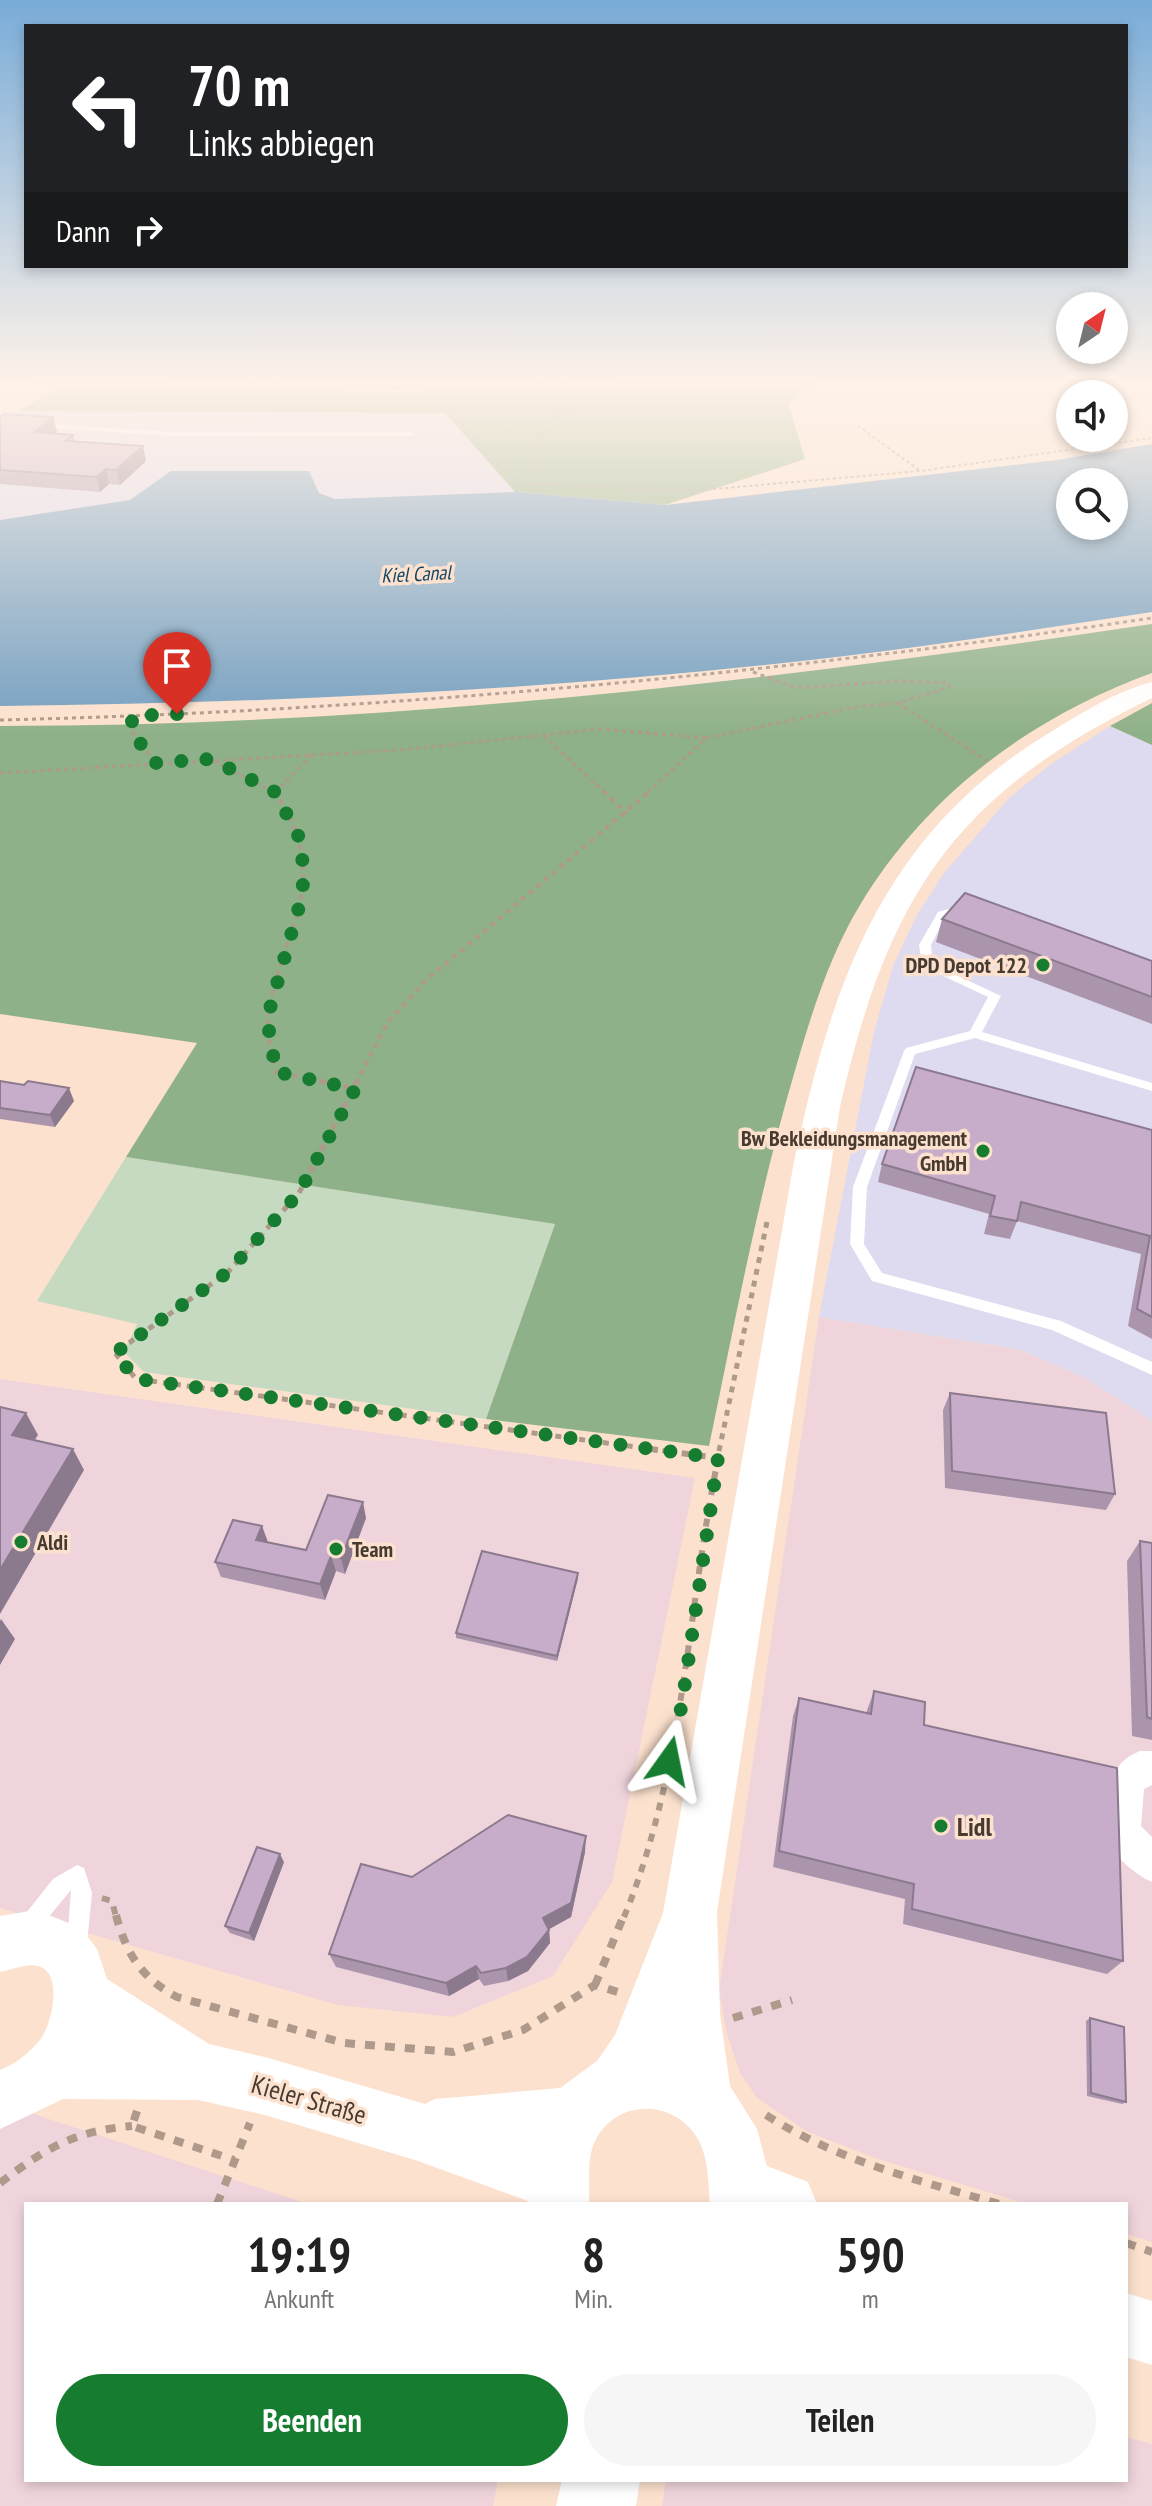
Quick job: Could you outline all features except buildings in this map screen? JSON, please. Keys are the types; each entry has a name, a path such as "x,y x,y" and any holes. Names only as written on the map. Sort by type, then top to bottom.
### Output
{"highway":[{"path":"596,2506 601,2482"}],"main road":[{"path":"702,2097 674,2009 815,1158 826,1096 845,1025 873,946 901,892 934,845 1004,773 1058,736 1152,689"},
{"name":"Kieler Straße","path":"10,1941 42,1939 61,1948 80,1980 198,2071"},
{"path":"0,2100 35,2086 54,2070 73,2042 80,1980"},
{"path":"597,2098 674,2009"},
{"name":"Kieler Straße","path":"54,2070 198,2071 265,2086 418,2131 557,2192 565,2136 597,2098"},
{"name":"Kieler Straße","path":"418,2131 597,2098 647,2076 675,2081 702,2097 722,2121 756,2198"},
{"path":"1128,2326 1152,2333"}],"street":[{"path":"1152,1768 1140,1768 1127,1781 1123,1832 1152,1864"}],"lane":[{"path":"975,1034 995,996 928,966 925,945 942,914 972,905 984,908"},
{"path":"1152,1087 975,1034 910,1051 860,1187 857,1244 877,1277 1056,1325 1152,1369"},
{"path":"10,1941 60,1886 77,1875 82,1893 80,1980"}],"path":[{"path":"0,720 452,701 943,650 1152,618"},
{"path":"0,773 399,750 601,729 706,738 855,707 898,703 949,687 949,683 899,681 796,688 752,672"},
{"path":"898,703 1004,773"},
{"path":"132,716 132,732 155,763"},
{"path":"544,736 627,814"},
{"path":"706,738 627,814 424,982 388,1022 299,1193 228,1272 115,1353 136,1379 718,1458"},
{"path":"275,792 312,754"},
{"path":"211,759 275,792 302,843 303,893 267,1019 276,1072 355,1089"},
{"path":"82,1893 112,1901 135,1968 156,1987 177,1997 344,2043 453,2052 523,2030 595,1985 635,1889 663,1789 682,1704 718,1458 769,1213"},
{"path":"595,1985 717,2025 743,2013 792,2000"},
{"path":"218,2202 265,2086"},
{"path":"761,2111 788,2131 850,2158 993,2202"},
{"path":"0,2183 52,2144 88,2129 132,2126"},
{"path":"1128,2244 1152,2252"}],"shaded area":[{"path":"0,500 130,500 130,500 0,520"},
{"path":"1110,726 1152,745 1152,1421 1087,1379 1021,1350 819,1317 874,1032 893,966 917,915 944,873 1009,798 1051,764"},
{"path":"819,1317 1020,1350 1087,1379 1152,1421 1152,2242 1128,2235 1128,2202 1020,2202 878,2159 808,2132 757,2098 740,2073 727,2034 719,1990"},
{"path":"0,1379 695,1478 612,1882 553,1976 453,2017 338,2005 0,1908"},
{"path":"0,2103 302,2202 24,2202 24,2482 498,2482 493,2506 0,2506"},
{"path":"1128,2438 1152,2444 1152,2506 662,2506 666,2482 1128,2482"}],"green space":[{"path":"607,500 680,500 665,505"},
{"path":"1152,624 1152,673 1065,712 1024,736 986,764 950,794 917,828 887,865 849,925 814,1009 781,1120 709,1446 486,1419 555,1224 126,1157 197,1043 0,1014 0,726 145,724 434,709 722,681"},
{"path":"1152,703 1152,745 1110,726"},
{"path":"126,1157 555,1224 486,1419 144,1372 124,1352 137,1324 37,1301"}],"water":[{"name":"Kiel Canal","path":"130,500 607,500 665,505 709,500 1056,500 1056,540 1128,540 1128,500 1152,500 1152,612 868,653 622,679 311,698 0,706 0,520"}],"place":[{"name":"DPD Depot 122","path":"1043,965"},
{"name":"Bw Bekleidungsmanagement GmbH","path":"983,1151"},
{"name":"Aldi","path":"21,1542"},
{"name":"Team","path":"336,1549"},
{"name":"Lidl","path":"941,1826"}],"route":[{"path":"177,714 132,716 132,732 155,763 211,759 275,792 302,843 303,893 267,1019 276,1072 355,1089 299,1193 228,1272 115,1353 136,1379 718,1458 682,1704 669,1761"}]}
